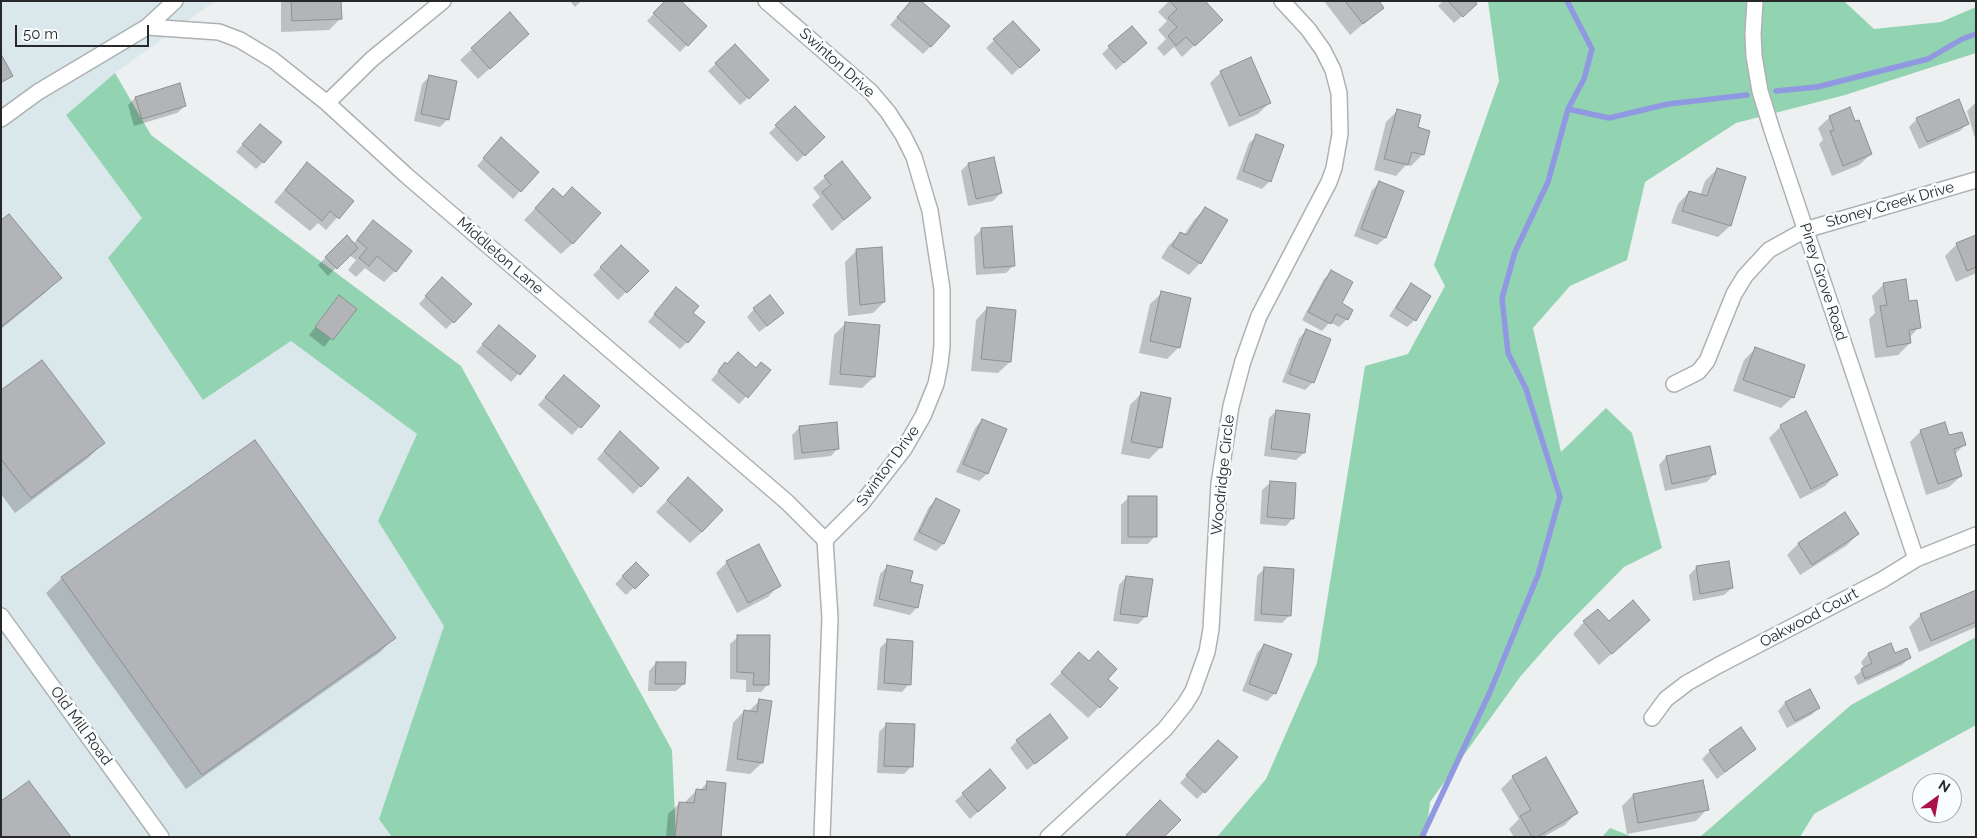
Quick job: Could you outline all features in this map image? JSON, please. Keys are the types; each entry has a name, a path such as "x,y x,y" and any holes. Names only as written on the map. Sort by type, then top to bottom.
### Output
{"street":[{"path":"1,119 38,92 147,27 175,1"},
{"path":"327,103 372,59 443,1"},
{"name":"Swinton Drive","path":"766,1 871,92 888,112 903,135 917,166 930,210 942,289 942,346 940,364 936,384 923,416 904,449 874,488 826,540"},
{"name":"Woodridge Circle","path":"1048,837 1166,729 1193,690 1207,652 1211,630 1219,484 1231,406 1243,361 1259,316 1329,182 1334,168 1340,134 1338,93 1333,70 1323,50 1308,29 1282,1"},
{"name":"Piney Grove Road","path":"1755,1 1753,34 1758,81 1772,130 1916,559"},
{"name":"Middleton Lane","path":"147,27 219,32 240,40 273,60 327,103 407,176 787,502 826,540"},
{"name":"Stoney Creek Drive","path":"1674,384 1698,372 1707,361 1734,294 1756,262 1769,250 1806,230 1976,180"},
{"name":"Oakwood Court","path":"1652,718 1666,699 1687,683 1882,580 1916,559 1976,535"},
{"path":"822,837 830,618 826,540"},
{"name":"Old Mill Road","path":"1,616 160,837"}],"shaded area":[{"path":"1,1 215,1 115,73 66,115 142,218 204,400 291,341 417,434 378,521 444,626 379,818 392,837 1,837"}],"green space":[{"path":"1488,1 1844,1 1874,29 1941,22 1976,7 1976,53 1845,95 1736,123 1645,182 1627,260 1570,286 1533,328 1561,452 1606,408 1632,433 1662,548 1624,567 1555,637 1520,677 1430,802 1426,837 1217,837 1266,779 1317,663 1365,366 1408,354 1445,286 1434,265 1499,81"},
{"path":"115,73 151,135 461,366 672,750 676,837 392,837 379,819 444,626 378,521 417,434 291,341 203,400 108,258 142,218 66,115"},
{"path":"1976,637 1976,725 1814,814 1800,837 1700,837 1851,705"},
{"path":"1610,828 1633,837 1602,837"}],"building":[{"path":"291,1 341,1 342,19 292,21"},
{"path":"665,1 681,1 707,26 688,46 653,13"},
{"path":"911,1 921,1 950,26 931,47 897,17"},
{"path":"1170,1 1205,1 1223,20 1195,46 1186,37 1176,46 1168,36 1177,27 1168,18 1177,9"},
{"path":"1345,1 1379,1 1384,8 1363,24"},
{"path":"1448,1 1475,1 1477,4 1463,17"},
{"path":"510,12 529,34 490,69 471,48"},
{"path":"1013,21 1040,50 1020,68 993,39"},
{"path":"1132,26 1147,43 1124,63 1108,46"},
{"path":"735,44 769,80 749,99 715,63"},
{"path":"1,54 13,76 2,82 1,82"},
{"path":"1251,57 1271,103 1240,116 1220,71"},
{"path":"429,75 457,81 449,120 421,114"},
{"path":"180,83 186,106 142,119 135,97"},
{"path":"1959,99 1969,124 1927,142 1916,118"},
{"path":"795,106 825,137 805,156 775,125"},
{"path":"1850,107 1855,121 1859,120 1872,154 1843,166 1830,131 1834,130 1829,116"},
{"path":"1397,109 1421,115 1418,127 1430,131 1424,155 1412,152 1408,165 1384,159"},
{"path":"260,124 282,142 264,163 242,144"},
{"path":"1256,134 1284,145 1271,182 1243,171"},
{"path":"501,137 539,172 521,192 483,158"},
{"path":"994,157 1002,193 976,199 968,163"},
{"path":"842,161 871,198 844,220 822,192 831,185 824,176"},
{"path":"307,162 354,201 339,219 330,211 322,221 285,190"},
{"path":"1717,168 1746,177 1731,226 1682,211 1689,191 1707,196"},
{"path":"1379,181 1404,191 1386,238 1361,229"},
{"path":"572,187 601,213 573,244 535,208 553,188 563,197"},
{"path":"1205,207 1228,220 1201,264 1172,246 1180,232 1187,235"},
{"path":"9,214 62,278 1,327 1,220"},
{"path":"373,220 412,251 396,272 377,256 369,266 359,258 367,248 357,240"},
{"path":"1012,226 1015,266 984,268 981,228"},
{"path":"347,235 358,248 337,269 325,257"},
{"path":"1976,235 1976,267 1967,271 1956,243"},
{"path":"621,245 649,271 627,293 600,267"},
{"path":"882,247 885,302 860,305 856,249"},
{"path":"1331,270 1353,282 1342,303 1353,310 1348,320 1336,314 1331,324 1308,312"},
{"path":"442,277 472,304 454,323 425,296"},
{"path":"1906,279 1909,301 1917,300 1921,328 1909,330 1911,343 1887,347 1880,306 1887,305 1883,283"},
{"path":"1411,283 1431,296 1416,321 1396,308"},
{"path":"676,287 699,306 693,313 705,322 688,343 654,314"},
{"path":"1161,291 1191,298 1180,348 1150,341"},
{"path":"339,295 357,309 333,340 315,327"},
{"path":"770,295 784,313 767,326 753,308"},
{"path":"987,307 1016,310 1011,362 981,359"},
{"path":"845,322 880,325 875,377 840,374"},
{"path":"499,325 536,356 520,375 482,344"},
{"path":"1306,329 1331,339 1314,383 1289,374"},
{"path":"1755,347 1805,365 1794,398 1743,380"},
{"path":"738,352 756,368 761,362 771,370 748,398 718,371 725,362 727,364"},
{"path":"42,360 105,443 31,498 1,459 1,390"},
{"path":"564,375 600,406 581,428 545,397"},
{"path":"1141,392 1171,398 1162,448 1131,442"},
{"path":"1276,410 1310,414 1305,453 1271,449"},
{"path":"1806,411 1838,475 1811,489 1780,425"},
{"path":"982,419 1007,429 988,474 963,464"},
{"path":"837,422 839,449 802,453 799,426"},
{"path":"1945,422 1949,435 1962,432 1966,445 1954,449 1962,476 1938,484 1920,430"},
{"path":"620,431 659,468 641,487 604,451"},
{"path":"255,440 396,638 202,775 61,577"},
{"path":"1710,446 1716,474 1672,484 1666,456"},
{"path":"688,477 723,510 702,532 667,500"},
{"path":"1270,481 1296,483 1294,519 1267,517"},
{"path":"1128,496 1157,496 1157,537 1128,537"},
{"path":"936,498 960,510 944,544 919,532"},
{"path":"1845,512 1859,534 1812,565 1798,543"},
{"path":"759,544 781,586 748,603 726,561"},
{"path":"1729,561 1733,588 1700,594 1696,566"},
{"path":"636,562 649,575 635,589 622,576"},
{"path":"887,565 913,571 910,582 923,585 918,608 879,599"},
{"path":"1264,567 1294,569 1291,616 1261,614"},
{"path":"1126,576 1153,579 1147,617 1120,614"},
{"path":"1976,590 1976,622 1931,641 1920,614"},
{"path":"1633,600 1650,620 1612,654 1583,621 1598,609 1609,621"},
{"path":"737,635 770,635 769,685 753,685 754,673 737,672"},
{"path":"887,639 913,641 911,685 884,683"},
{"path":"1891,643 1895,653 1907,648 1911,658 1865,679 1861,669 1872,663 1868,653"},
{"path":"1264,644 1292,654 1276,694 1249,684"},
{"path":"1098,651 1117,669 1108,679 1118,688 1100,708 1061,672 1079,652 1089,661"},
{"path":"656,662 686,662 685,684 655,684"},
{"path":"1810,689 1820,708 1795,721 1785,702"},
{"path":"759,699 772,701 763,763 737,759 744,710 757,712"},
{"path":"1050,714 1068,738 1035,764 1016,740"},
{"path":"886,723 915,724 913,767 884,766"},
{"path":"1741,727 1756,749 1725,772 1709,750"},
{"path":"1218,740 1238,757 1205,793 1186,775"},
{"path":"1546,757 1578,813 1537,837 1532,837 1520,816 1531,810 1512,776"},
{"path":"990,769 1006,788 978,812 962,793"},
{"path":"1703,780 1709,810 1638,823 1633,794"},
{"path":"29,781 71,837 1,837 1,801"},
{"path":"707,781 726,783 721,837 675,837 679,802 694,803 696,789 706,790"},
{"path":"1160,800 1181,820 1164,837 1128,837 1126,835"}],"waterway":[{"path":"1422,837 1490,692 1538,575 1560,497 1526,389 1508,353 1502,298 1515,252 1548,182 1568,109 1584,79 1592,49 1567,1"},
{"path":"1776,91 1817,87 1928,59 1962,39 1976,34"},
{"path":"1568,109 1609,118 1668,104 1747,95"}]}
